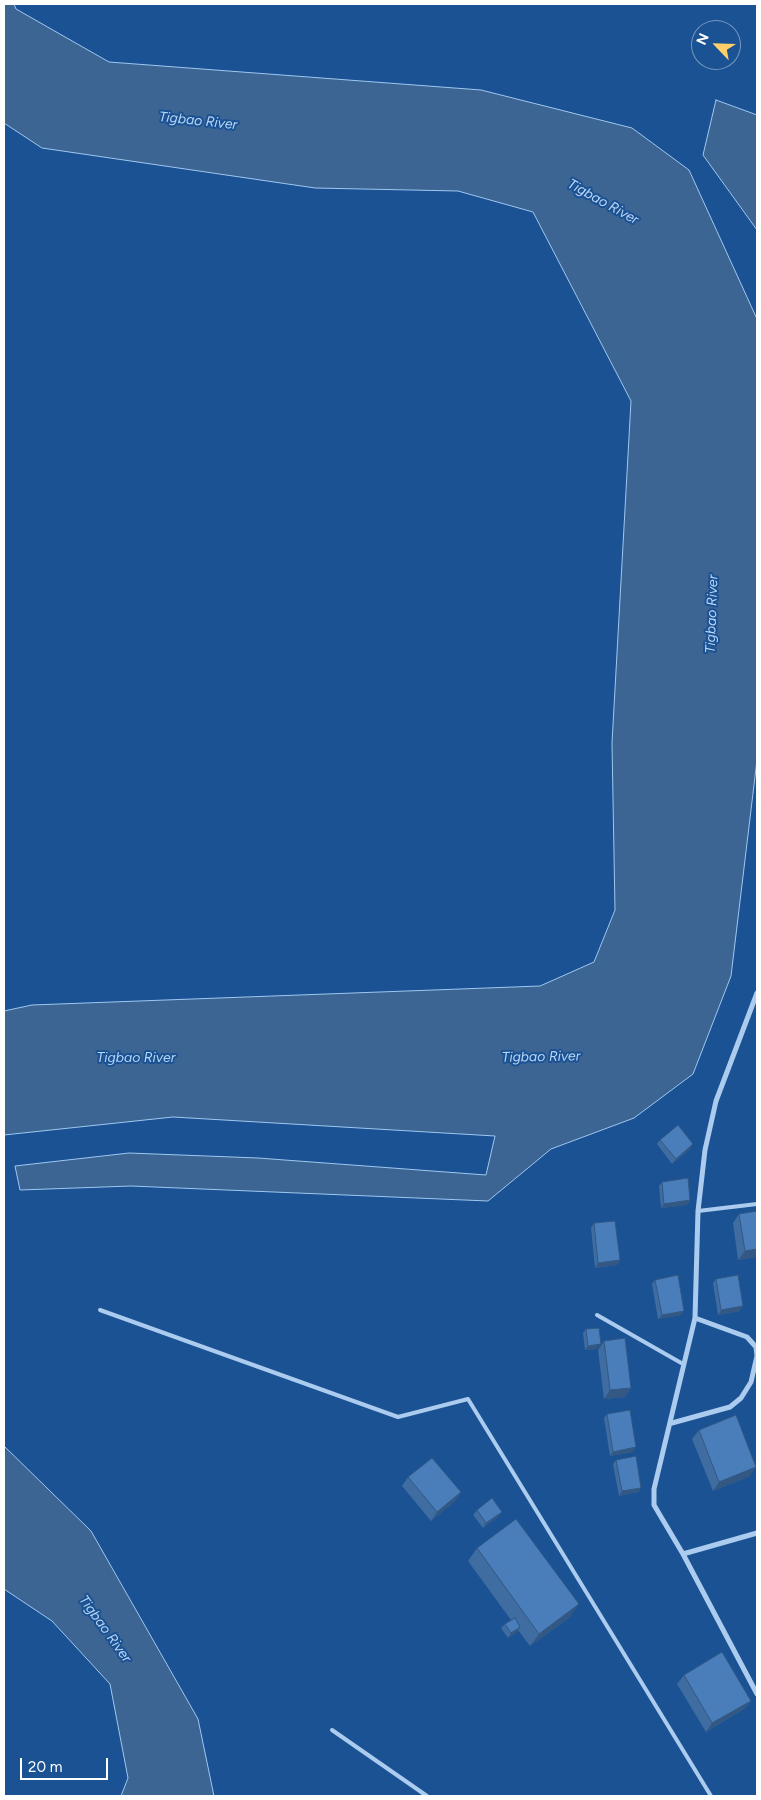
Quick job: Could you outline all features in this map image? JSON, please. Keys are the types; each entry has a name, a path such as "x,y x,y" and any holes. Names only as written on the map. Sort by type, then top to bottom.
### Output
{"street":[{"path":"757,993 716,1102 705,1150 698,1211 695,1318 683,1364 672,1423 654,1490 654,1505 684,1554 757,1694"},
{"path":"672,1423 730,1408 741,1398 751,1382 757,1356 756,1347 747,1337 695,1318"},
{"path":"751,1382 757,1379"},
{"path":"684,1554 757,1533"}],"lane":[{"path":"698,1211 757,1204"},
{"path":"100,1310 398,1417 468,1399 711,1796"},
{"path":"597,1315 683,1364"},
{"path":"332,1730 427,1796"}],"water":[{"name":"Tigbao River","path":"4,4 14,4 16,9 109,62 481,90 632,128 689,170 757,319 757,760 731,976 693,1074 634,1118 551,1149 488,1201 131,1186 20,1190 15,1166 129,1153 258,1158 486,1175 495,1136 173,1117 4,1135 4,1011 32,1005 540,986 594,962 615,910 612,743 631,401 533,212 458,191 315,188 42,148 4,123"},
{"path":"716,100 757,115 757,230 703,155"},
{"name":"Tigbao River","path":"4,1446 91,1531 198,1719 214,1796 121,1796 128,1778 110,1684 52,1621 4,1589"}],"building":[{"path":"678,1125 693,1144 676,1159 660,1140"},
{"path":"688,1178 690,1200 664,1204 662,1182"},
{"path":"757,1211 757,1249 745,1251 739,1214"},
{"path":"615,1221 620,1260 598,1263 594,1223"},
{"path":"678,1275 684,1311 662,1315 655,1280"},
{"path":"738,1275 743,1306 721,1310 716,1279"},
{"path":"599,1328 601,1344 588,1346 586,1329"},
{"path":"625,1338 631,1388 610,1390 604,1341"},
{"path":"630,1410 636,1447 613,1452 607,1414"},
{"path":"736,1415 756,1467 719,1482 699,1430"},
{"path":"636,1456 641,1488 622,1491 616,1460"},
{"path":"432,1458 461,1492 437,1512 408,1477"},
{"path":"492,1498 502,1512 486,1523 477,1510"},
{"path":"516,1519 579,1604 539,1634 477,1548"},
{"path":"515,1618 520,1627 511,1633 505,1624"},
{"path":"722,1652 751,1701 712,1723 684,1675"}]}
